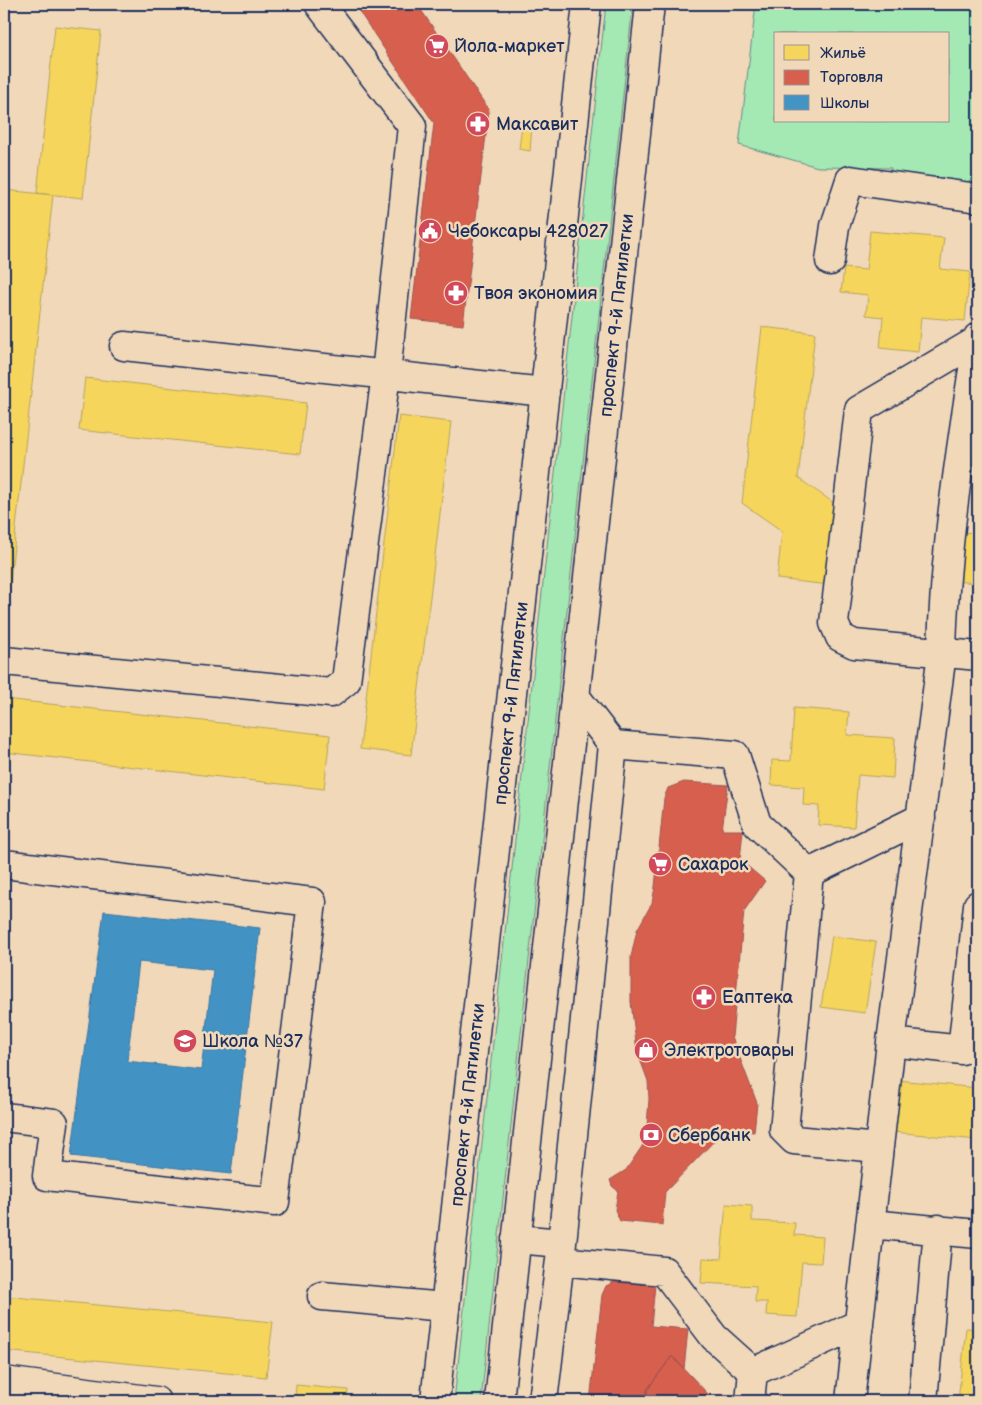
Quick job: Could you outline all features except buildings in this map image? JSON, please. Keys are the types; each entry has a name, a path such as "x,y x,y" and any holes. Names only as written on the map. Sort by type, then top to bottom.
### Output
{"main road":[{"path":"4,661 331,693 346,681 386,374 412,126 319,4"},
{"name":"проспект 9-й Пятилетки","path":"435,1401 587,4"},
{"name":"проспект 9-й Пятилетки","path":"499,1401 650,4"},
{"path":"830,261 835,226 850,180 978,198"},
{"path":"850,1401 891,1042 942,653 943,607 969,472 978,338"},
{"path":"978,338 860,410 834,623 840,637 854,644 978,656"},
{"path":"124,346 545,392"},
{"path":"543,1401 561,1252 614,745 575,696"},
{"path":"614,745 735,755 757,824 809,873"},
{"path":"809,873 921,818"},
{"path":"4,864 312,902 275,1202 47,1176 54,1123 4,1117"},
{"path":"809,873 784,1130 794,1140 878,1148"},
{"path":"891,1042 962,1050 978,905"},
{"path":"870,1224 978,1234"},
{"path":"924,1401 938,1230"},
{"path":"516,1239 561,1252 664,1271 714,1337 753,1372"},
{"path":"322,1296 445,1307"},
{"path":"753,1372 859,1324"},
{"path":"750,1401 753,1372"},
{"path":"4,1382 156,1401"}],"green space":[{"path":"606,4 633,4 481,1401 454,1401"},
{"path":"756,4 978,4 978,198 890,186 891,168 818,167 739,145"}],"place":[{"name":"Йола-маркет","path":"437,46"},
{"name":"Максавит","path":"478,124"},
{"name":"Чебоксары 428027","path":"430,231"},
{"name":"Твоя экономия","path":"456,293"},
{"name":"Сахарок","path":"660,864"},
{"name":"Еаптека","path":"704,997"},
{"name":"Школа №37","path":"185,1041"},
{"name":"Электротовары","path":"646,1050"},
{"name":"Сбербанк","path":"651,1135"}]}
